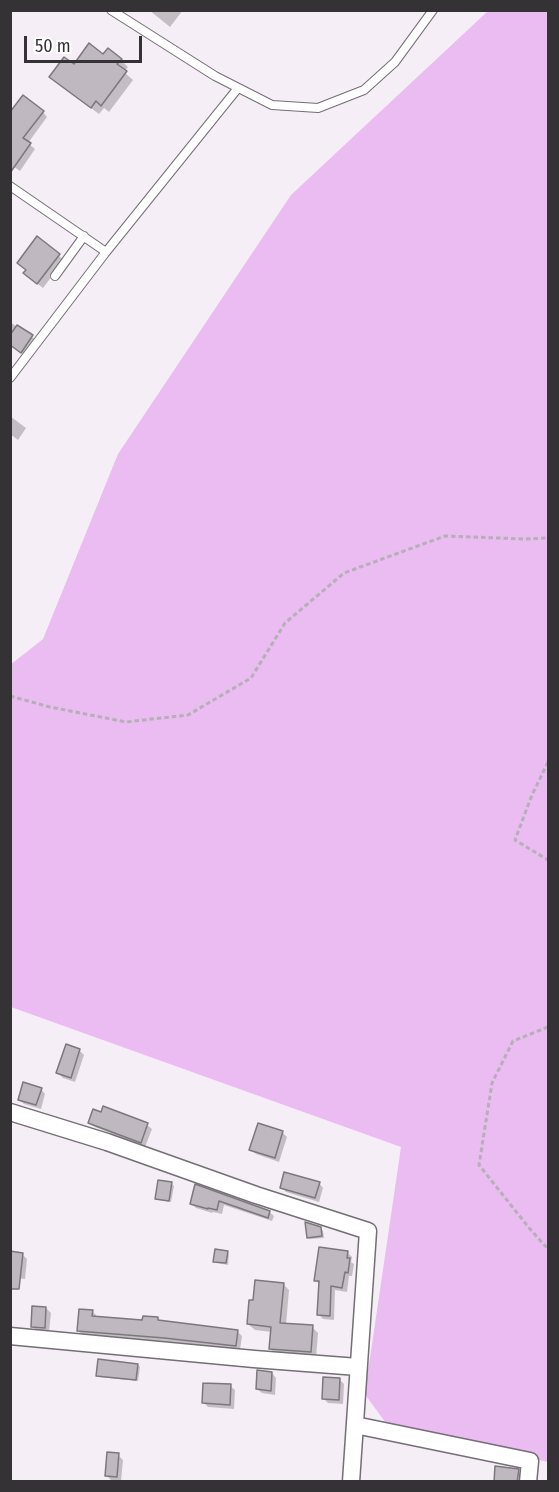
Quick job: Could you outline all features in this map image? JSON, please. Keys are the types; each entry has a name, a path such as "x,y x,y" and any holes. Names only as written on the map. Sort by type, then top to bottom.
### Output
{"street":[{"path":"10,1112 107,1142 256,1195 368,1231 351,1482"},
{"path":"10,1336 358,1367"},
{"path":"355,1425 530,1461 528,1482"}],"lane":[{"path":"111,10 215,76 272,105 318,108 364,90 395,62 433,10"},
{"path":"10,378 106,252 238,88"},
{"path":"10,186 106,252"},
{"path":"55,276 84,236"}],"path":[{"path":"10,696 50,707 126,722 188,716 250,678 285,623 344,573 445,536 549,538"},
{"path":"549,762 532,795 515,840 549,860"},
{"path":"549,1027 513,1041 492,1083 479,1165 549,1249"}],"shaded area":[{"path":"488,11 548,11 548,1462 388,1426 364,1393 401,1147 11,1007 10,665 43,639 118,454 291,195"}],"building":[{"path":"89,43 103,54 108,48 122,59 117,64 127,71 101,106 96,101 91,108 49,77 64,57 74,64"},
{"path":"23,95 44,111 23,138 31,143 10,173 10,112"},
{"path":"37,236 60,254 37,284 23,273 26,270 17,263"},
{"path":"17,325 33,335 21,353 10,345 10,335"},
{"path":"66,1044 80,1049 71,1078 56,1073"},
{"path":"23,1082 42,1088 36,1105 18,1100"},
{"path":"103,1106 148,1123 141,1143 88,1123 93,1109 101,1112"},
{"path":"258,1123 283,1131 275,1158 249,1150"},
{"path":"284,1172 320,1182 315,1198 280,1188"},
{"path":"158,1180 172,1182 169,1201 155,1199"},
{"path":"195,1184 270,1211 268,1218 219,1201 217,1210 190,1204"},
{"path":"305,1222 321,1227 322,1236 307,1238"},
{"path":"319,1247 348,1251 347,1258 350,1258 348,1273 345,1272 342,1288 331,1286 330,1316 317,1315 319,1281 314,1281"},
{"path":"215,1249 228,1251 226,1263 213,1262"},
{"path":"10,1251 23,1253 19,1289 10,1289"},
{"path":"255,1280 284,1283 280,1323 313,1325 311,1352 269,1349 271,1327 247,1324 249,1300 253,1300"},
{"path":"32,1306 46,1307 45,1328 31,1327"},
{"path":"79,1309 93,1310 92,1316 142,1320 143,1316 158,1317 158,1320 238,1330 236,1346 77,1331"},
{"path":"98,1359 138,1364 136,1380 96,1376"},
{"path":"257,1370 272,1372 271,1391 256,1389"},
{"path":"323,1377 340,1378 339,1400 322,1399"},
{"path":"203,1383 231,1384 230,1405 202,1403"},
{"path":"107,1452 119,1453 117,1477 105,1476"},
{"path":"495,1466 519,1469 517,1482 494,1482"}]}
